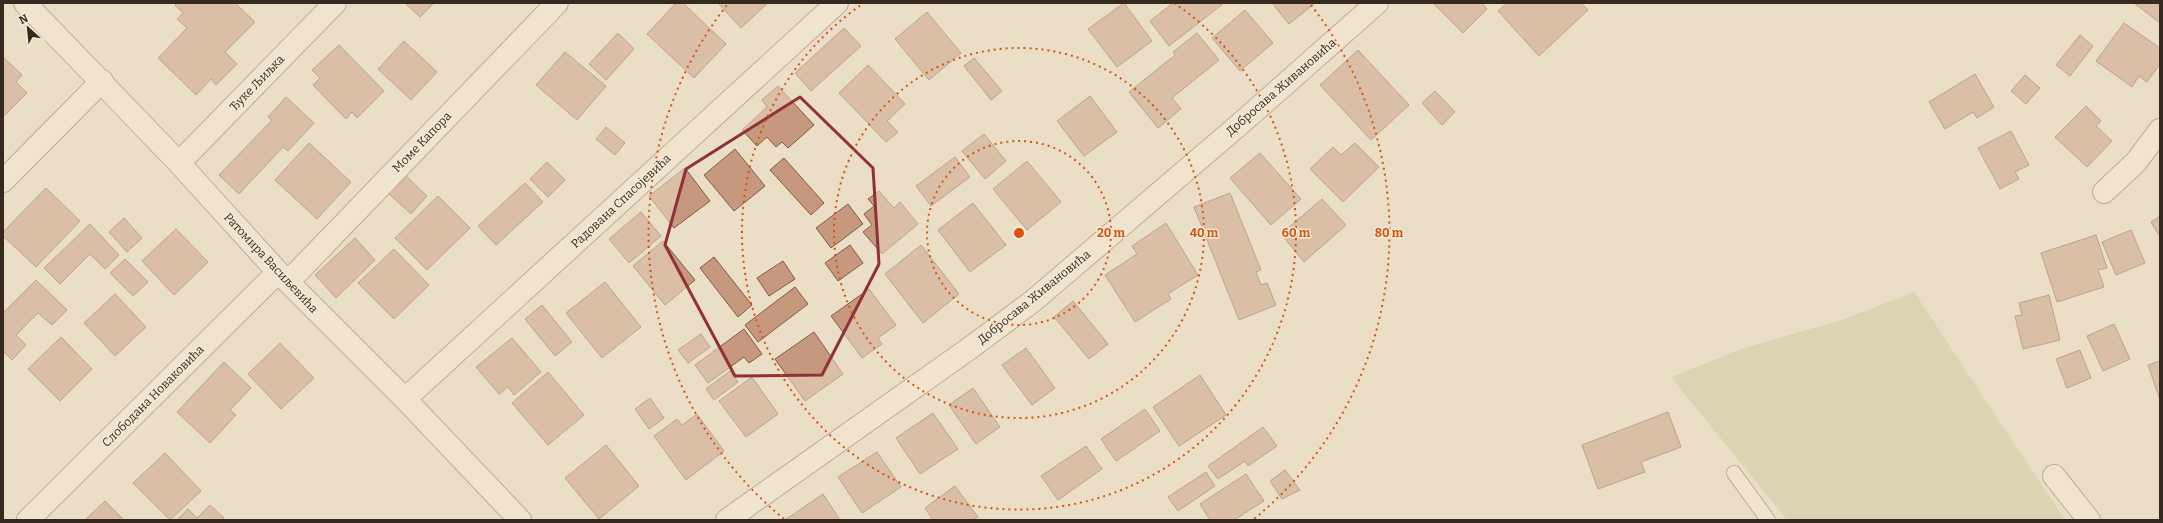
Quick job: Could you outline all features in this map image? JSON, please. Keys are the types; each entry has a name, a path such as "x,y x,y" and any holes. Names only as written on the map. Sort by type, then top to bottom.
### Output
{"street":[{"name":"Ратомира Васиљевића","path":"25,3 102,81 283,277 405,399 520,520"},
{"name":"Ђуке Љиљка","path":"179,163 335,3"},
{"name":"Моме Капора","path":"283,277 557,3"},
{"name":"Радована Спасојевића","path":"405,399 837,3"},
{"name":"Добросава Живановића","path":"727,520 970,348 1033,301 1246,119 1377,3"},
{"path":"3,181 102,81"},
{"path":"2104,192 2136,162 2160,130"},
{"name":"Слободана Новаковића","path":"28,520 283,277"},
{"path":"2054,476 2089,520"}],"lane":[{"path":"1734,473 1768,520"}],"highlighted area":[{"path":"800,97 873,168 879,264 822,375 735,376 665,245 686,169"}],"green space":[{"path":"1914,292 2065,520 1787,520 1671,377 1741,349 1845,319"}],"building":[{"path":"177,3 235,3 255,22 225,52 237,64 216,85 211,79 196,95 158,58 187,28 177,19 183,13 175,5"},
{"path":"405,3 434,3 420,17"},
{"path":"676,3 683,3 726,44 694,78 647,34"},
{"path":"718,3 768,3 741,28"},
{"path":"1124,3 1152,41 1117,67 1088,29"},
{"path":"1173,3 1224,3 1169,46 1150,21"},
{"path":"1272,3 1315,3 1289,24"},
{"path":"1433,3 1482,3 1487,9 1463,33"},
{"path":"1507,3 1581,3 1588,10 1539,56 1498,11"},
{"path":"2134,3 2160,3 2160,23"},
{"path":"1245,10 1273,43 1240,71 1212,38"},
{"path":"927,12 961,53 929,80 895,39"},
{"path":"2124,23 2160,48 2160,64 2147,82 2139,76 2132,87 2096,61"},
{"path":"844,28 861,46 811,91 795,73"},
{"path":"618,33 634,49 606,80 589,64"},
{"path":"1197,33 1219,60 1172,98 1181,109 1158,128 1129,92 1175,55 1173,52"},
{"path":"2080,35 2093,46 2070,76 2056,65"},
{"path":"404,41 437,72 411,100 378,69"},
{"path":"339,45 384,91 357,118 352,112 346,119 313,85 320,78 312,70"},
{"path":"1358,50 1409,105 1371,140 1320,85"},
{"path":"565,52 606,86 577,120 536,85"},
{"path":"3,57 22,75 16,82 27,93 3,117"},
{"path":"974,58 1002,91 991,100 964,66"},
{"path":"868,65 905,104 887,121 898,132 886,142 839,93"},
{"path":"1975,74 1994,107 1977,118 1973,112 1945,129 1929,102"},
{"path":"2025,75 2040,88 2026,104 2011,91"},
{"path":"778,86 814,125 788,148 782,142 776,147 767,137 757,146 742,130 767,107 762,100"},
{"path":"1435,91 1455,112 1442,125 1422,103"},
{"path":"1090,96 1117,132 1084,156 1057,121"},
{"path":"286,97 314,123 288,151 283,147 239,194 219,175 272,120 268,117"},
{"path":"2086,106 2101,121 2096,126 2112,141 2087,167 2055,137"},
{"path":"606,127 625,143 615,155 596,139"},
{"path":"2011,131 2029,165 2015,172 2019,179 2000,189 1978,148"},
{"path":"984,134 1006,161 985,179 962,151"},
{"path":"309,143 351,182 317,219 275,180"},
{"path":"1355,143 1379,167 1343,202 1310,169 1333,147 1341,155"},
{"path":"735,149 765,186 734,211 704,175"},
{"path":"1260,153 1301,199 1271,225 1230,178"},
{"path":"955,157 970,177 931,206 916,186"},
{"path":"784,158 824,203 811,215 770,170"},
{"path":"1027,161 1061,202 1027,230 993,189"},
{"path":"547,162 565,180 548,197 530,179"},
{"path":"685,168 710,201 674,228 649,196"},
{"path":"404,174 427,196 411,214 387,192"},
{"path":"525,183 543,202 496,245 478,226"},
{"path":"46,188 80,221 36,267 3,236 3,232"},
{"path":"879,191 894,208 900,202 918,224 882,254 863,232 872,225 864,214 874,206 868,199"},
{"path":"1230,193 1261,270 1256,272 1261,285 1267,283 1276,305 1239,320 1194,207"},
{"path":"438,196 470,228 427,270 395,238"},
{"path":"1322,199 1346,225 1304,262 1281,234"},
{"path":"973,203 1006,245 970,272 938,230"},
{"path":"848,204 863,224 831,248 816,228"},
{"path":"641,212 661,236 629,263 609,239"},
{"path":"2160,216 2160,237 2151,222"},
{"path":"124,218 142,238 127,252 109,232"},
{"path":"1166,223 1198,275 1168,294 1171,299 1135,322 1105,275 1137,254 1132,246"},
{"path":"90,224 119,255 105,269 90,254 60,284 44,268"},
{"path":"176,229 208,262 174,295 142,261"},
{"path":"2131,230 2145,263 2116,275 2102,242"},
{"path":"2096,235 2107,268 2098,270 2104,287 2057,302 2041,253"},
{"path":"355,238 375,260 336,298 315,275"},
{"path":"663,241 695,280 665,305 633,266"},
{"path":"850,245 863,263 838,281 825,263"},
{"path":"921,245 959,294 923,323 885,274"},
{"path":"394,249 429,285 394,319 358,283"},
{"path":"714,257 752,305 738,317 700,268"},
{"path":"125,259 148,282 133,296 110,273"},
{"path":"783,261 795,279 769,296 757,278"},
{"path":"36,280 67,310 52,325 38,313 16,335 26,345 12,360 3,351 3,313"},
{"path":"605,282 641,327 602,358 566,313"},
{"path":"795,287 808,304 758,342 745,325"},
{"path":"869,289 896,325 878,338 882,344 862,358 831,316"},
{"path":"115,294 146,327 115,356 84,323"},
{"path":"2049,295 2060,340 2023,349 2015,316 2022,315 2019,303"},
{"path":"1073,301 1108,344 1089,359 1054,317"},
{"path":"542,305 572,342 555,356 525,319"},
{"path":"2114,324 2130,359 2103,371 2087,336"},
{"path":"744,329 762,354 749,363 744,357 708,383 695,365"},
{"path":"814,332 843,374 805,401 775,359"},
{"path":"701,334 710,347 688,363 678,350"},
{"path":"61,337 92,369 60,401 28,369"},
{"path":"512,338 541,372 514,395 508,387 499,394 476,367"},
{"path":"280,343 314,378 281,409 248,374"},
{"path":"1026,348 1055,388 1032,405 1002,365"},
{"path":"2080,350 2091,378 2067,388 2056,359"},
{"path":"2160,361 2160,400 2148,365"},
{"path":"224,362 251,388 230,410 236,415 210,443 177,412"},
{"path":"730,371 738,382 714,400 706,389"},
{"path":"548,372 584,415 548,445 512,403"},
{"path":"1200,375 1226,415 1179,446 1153,407"},
{"path":"752,377 778,414 746,437 719,401"},
{"path":"973,388 1000,427 976,444 949,405"},
{"path":"650,398 664,418 649,429 635,409"},
{"path":"1145,409 1160,431 1116,461 1101,439"},
{"path":"1668,412 1681,447 1641,462 1645,472 1598,489 1582,445"},
{"path":"933,413 958,449 920,474 896,438"},
{"path":"697,414 724,451 686,480 654,436 677,419 682,425"},
{"path":"1263,427 1277,446 1248,466 1245,461 1218,479 1208,466"},
{"path":"606,445 639,486 599,519 565,478"},
{"path":"1086,446 1102,469 1058,500 1041,476"},
{"path":"877,452 901,487 862,513 838,477"},
{"path":"165,453 201,491 170,520 133,483"},
{"path":"1285,470 1300,490 1282,499 1270,481"},
{"path":"1206,472 1215,486 1178,511 1168,497"},
{"path":"1246,474 1264,501 1234,520 1210,520 1200,504"},
{"path":"955,486 978,517 973,520 933,520 925,508"},
{"path":"823,494 840,520 785,520"},
{"path":"105,501 124,520 85,520"},
{"path":"210,505 224,518 223,520 177,520 188,509 197,518"}]}
